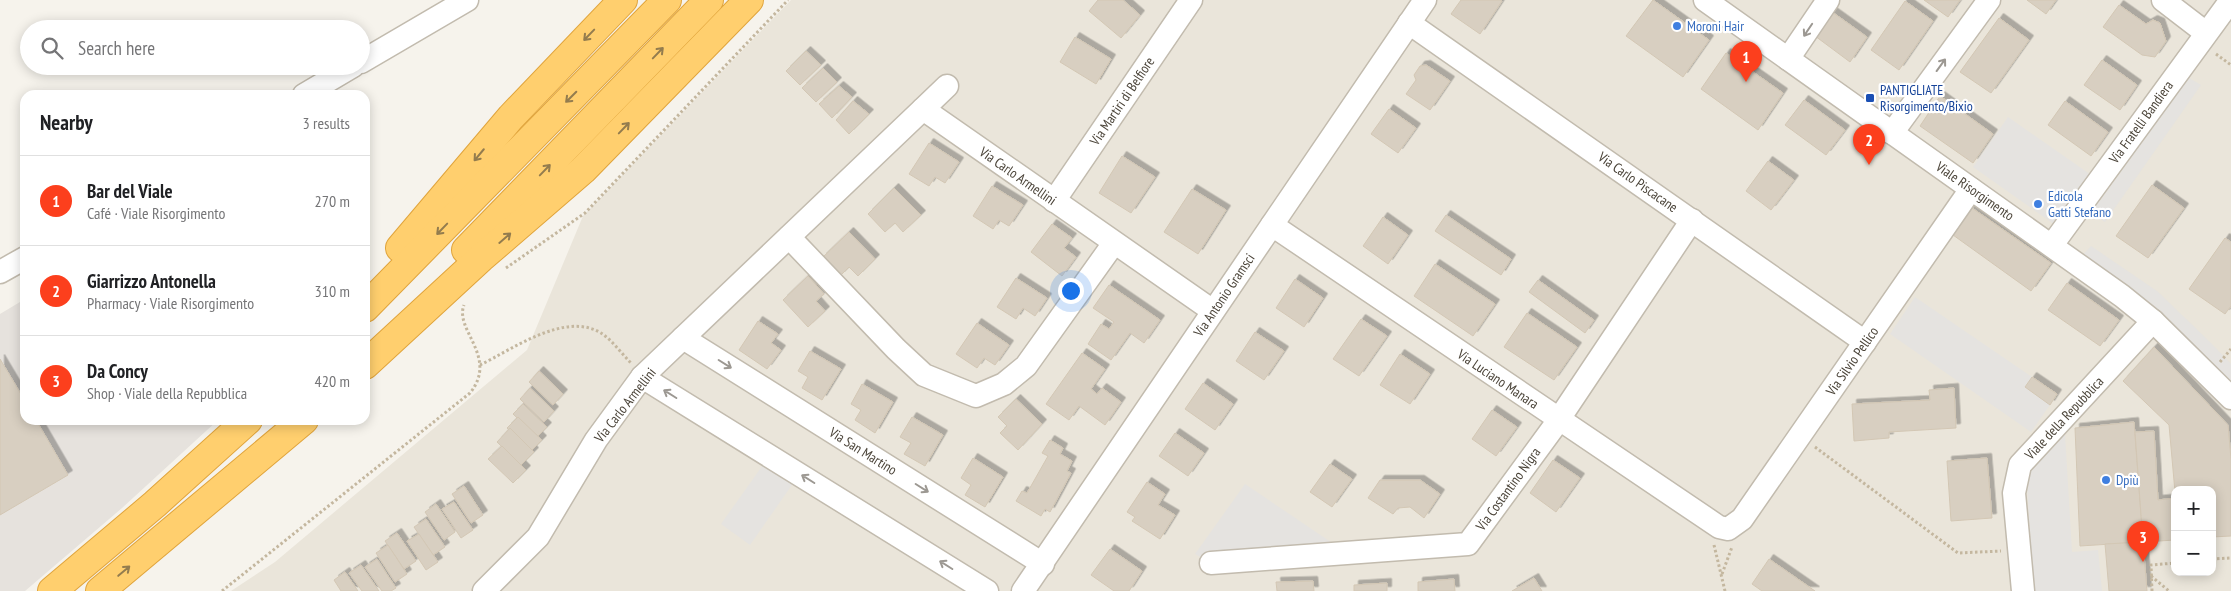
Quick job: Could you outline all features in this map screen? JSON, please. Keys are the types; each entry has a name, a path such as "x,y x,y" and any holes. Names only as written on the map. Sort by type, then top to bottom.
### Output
{"highway":[{"path":"370,282 511,117 623,0"},
{"path":"370,303 667,0"},
{"path":"370,344 511,205 709,0"},
{"path":"370,360 481,258 582,170 749,0"},
{"path":"44,591 222,425"},
{"path":"52,591 242,425"},
{"path":"149,550 286,425"},
{"path":"100,591 298,425"}],"street":[{"path":"370,57 467,0"},
{"name":"Via Martiri di Belfiore","path":"1054,201 1191,0"},
{"name":"Via Antonio Gramsci","path":"1023,591 1425,0"},
{"name":"Viale Risorgimento","path":"1704,0 2122,296 2153,321 2231,398"},
{"path":"1788,59 1828,0"},
{"path":"1892,133 1988,0"},
{"path":"2163,0 2206,33"},
{"name":"Via Fratelli Bandiera","path":"2052,245 2230,0"},
{"name":"Via Carlo Piscacane","path":"1409,23 1865,342"},
{"path":"313,90 338,75"},
{"name":"Via Carlo Armellini","path":"484,591 538,537 596,440 642,377 947,86"},
{"name":"Via Carlo Armellini","path":"923,109 1214,312"},
{"name":"Via Silvio Pellico","path":"1728,529 1742,519 1972,189"},
{"name":"Via Costantino Nigra","path":"1211,563 1468,544 1558,420 1692,220"},
{"name":"Via Luciano Manara","path":"1272,225 1558,420 1720,527 1728,529"},
{"path":"789,237 896,349 924,375 976,396 1004,384 1026,366 1114,243"},
{"path":"0,272 20,261"},
{"name":"Viale della Repubblica","path":"2023,591 2014,493 2020,465 2055,436 2153,321"},
{"name":"Via San Martino","path":"683,338 1043,564"},
{"path":"642,377 987,591"}],"path":[{"path":"505,269 585,213 788,0"},
{"path":"222,591 470,393 477,384 480,365 463,316 463,307 467,303"},
{"path":"480,365 560,327 582,326 602,334 642,377"},
{"path":"1801,436 1958,553 2019,550"},
{"path":"1707,518 1725,591"},
{"path":"2216,559 2231,558"},
{"path":"2152,591 2151,565 2171,562"},
{"path":"2151,576 2169,591"}],"shaded area":[{"path":"791,0 2231,0 2231,591 231,591 275,562 527,350 583,216"},
{"path":"2189,78 2201,85 2105,222 2091,213"},
{"path":"2008,117 2094,177 2058,227 1973,167"},
{"path":"2091,246 2157,291 2211,343 2231,364 2231,384 2148,302 2081,257"},
{"path":"1915,297 2032,377 2025,387 2050,405 2031,432 1890,334"},
{"path":"20,302 20,425 213,425 122,508 25,591 0,591 0,314"},
{"path":"2065,434 2072,552 2098,550 2102,591 2034,591 2026,472"},
{"path":"765,462 794,482 750,545 721,524"},
{"path":"1245,484 1347,553 1211,563 1195,554"}],"building":[{"path":"1098,0 1123,0 1140,15 1121,38 1089,11"},
{"path":"1461,0 1502,1 1480,34 1451,14"},
{"path":"1653,0 1709,40 1683,77 1626,36"},
{"path":"1924,0 1960,0 1948,17"},
{"path":"2027,0 2056,0 2046,14"},
{"path":"1905,1 1933,21 1899,70 1871,50"},
{"path":"2119,5 2146,24 2153,20 2160,23 2166,41 2155,57 2142,55 2103,27"},
{"path":"1828,9 1867,37 1850,62 1811,33"},
{"path":"1999,18 2029,40 1991,93 1960,72"},
{"path":"1075,37 1111,59 1096,84 1060,62"},
{"path":"806,51 821,65 800,85 786,71"},
{"path":"1726,53 1783,93 1758,130 1701,89"},
{"path":"2102,60 2137,85 2120,110 2084,85"},
{"path":"1426,65 1450,81 1430,110 1406,94 1416,80 1414,75 1420,66"},
{"path":"823,68 837,82 816,102 802,88"},
{"path":"839,86 852,97 832,118 819,104"},
{"path":"1940,96 1993,134 1973,163 1920,126"},
{"path":"1804,100 1845,130 1826,155 1785,125"},
{"path":"853,101 869,114 849,134 836,120"},
{"path":"2065,101 2108,132 2091,156 2048,125"},
{"path":"1389,109 1416,128 1398,153 1371,134"},
{"path":"929,143 959,162 945,183 935,177 929,186 909,174"},
{"path":"1122,156 1155,177 1131,213 1099,193"},
{"path":"1768,161 1794,180 1771,210 1746,191"},
{"path":"2152,185 2184,208 2148,258 2116,236"},
{"path":"992,186 1023,205 1009,226 999,220 993,229 973,216"},
{"path":"894,188 921,215 903,232 895,223 885,232 868,214"},
{"path":"1192,189 1226,210 1198,254 1164,232"},
{"path":"1972,208 2051,263 2031,291 1953,235"},
{"path":"1446,215 1511,259 1501,275 1435,231"},
{"path":"1383,217 1408,235 1388,264 1363,246"},
{"path":"1052,224 1072,238 1064,248 1076,257 1062,276 1031,252"},
{"path":"849,232 875,259 858,276 849,267 840,276 822,258"},
{"path":"2225,238 2231,242 2231,306 2225,314 2189,289"},
{"path":"1435,264 1495,304 1473,336 1414,296"},
{"path":"808,276 824,294 816,301 825,311 808,327 783,300"},
{"path":"1016,278 1047,298 1035,316 1023,308 1016,319 997,307"},
{"path":"1295,279 1323,298 1304,327 1276,308"},
{"path":"1538,280 1594,320 1585,333 1529,292"},
{"path":"2067,283 2119,320 2100,346 2048,310"},
{"path":"1109,285 1160,320 1144,343 1130,333 1111,360 1088,344 1101,324 1109,329 1114,322 1093,308"},
{"path":"1527,313 1577,347 1554,380 1504,347"},
{"path":"1361,319 1387,336 1359,376 1333,359"},
{"path":"758,321 778,334 771,343 781,350 767,369 739,350"},
{"path":"977,323 1009,345 995,365 984,358 977,368 956,354"},
{"path":"1255,332 1284,351 1264,380 1236,361"},
{"path":"2154,347 2228,425 2231,459 2231,536 2216,537 2216,486 2174,486 2169,425 2123,381"},
{"path":"810,351 841,369 822,400 802,388 808,377 798,371"},
{"path":"1082,353 1105,369 1091,389 1097,394 1102,388 1121,402 1105,425 1079,406 1069,420 1046,404"},
{"path":"1400,354 1430,374 1410,404 1380,385"},
{"path":"0,359 20,393 20,425 39,425 68,475 0,515"},
{"path":"539,371 563,394 553,405 529,382"},
{"path":"2032,377 2057,394 2050,405 2025,387"},
{"path":"1203,383 1233,404 1215,430 1185,409"},
{"path":"862,384 893,402 875,433 855,420 861,410 851,404"},
{"path":"530,388 554,411 544,422 520,399"},
{"path":"1954,388 1956,428 1889,432 1889,438 1854,441 1852,404 1930,400 1929,390"},
{"path":"1016,399 1042,424 1018,450 1000,433 1007,426 998,417"},
{"path":"523,404 547,427 537,437 513,414"},
{"path":"1492,410 1517,427 1496,456 1472,439"},
{"path":"518,417 542,440 531,451 507,428"},
{"path":"912,417 943,435 925,466 904,454 911,443 900,437"},
{"path":"2134,422 2143,542 2080,546 2075,428"},
{"path":"510,428 534,452 521,465 497,442"},
{"path":"2154,431 2158,500 2171,498 2171,540 2143,542 2135,432"},
{"path":"1175,433 1204,453 1188,476 1159,456"},
{"path":"1050,440 1063,448 1060,454 1072,461 1067,471 1071,473 1050,512 1045,509 1041,516 1016,501 1022,491 1027,493 1048,456 1042,453"},
{"path":"502,446 526,470 513,483 488,459"},
{"path":"973,458 1003,477 985,507 965,495 971,485 961,478"},
{"path":"1987,458 1992,518 1951,521 1947,461"},
{"path":"1553,460 1580,478 1556,512 1530,493"},
{"path":"1330,464 1352,479 1332,507 1310,492"},
{"path":"1380,480 1420,480 1440,494 1424,518 1410,507 1398,508 1393,514 1368,498"},
{"path":"1147,482 1165,494 1158,505 1175,515 1160,539 1132,521 1135,517 1127,512"},
{"path":"464,486 483,515 471,523 452,494"},
{"path":"454,502 473,530 461,538 442,509"},
{"path":"436,504 455,532 444,540 425,512"},
{"path":"426,519 445,547 433,555 414,527"},
{"path":"397,533 416,561 404,569 385,541"},
{"path":"419,534 438,562 426,570 407,541"},
{"path":"2143,542 2147,591 2109,591 2105,544"},
{"path":"388,545 407,574 395,582 376,553"},
{"path":"1110,549 1142,571 1129,591 1114,591 1091,575"},
{"path":"377,559 396,588 391,591 382,591 365,567"},
{"path":"1769,559 1815,591 1762,591 1752,584"},
{"path":"361,565 379,591 362,591 349,573"},
{"path":"345,572 358,591 341,591 334,580"},
{"path":"1534,578 1542,591 1512,591"},
{"path":"1454,579 1455,591 1418,591 1418,582"},
{"path":"1313,581 1314,591 1277,591 1276,582"},
{"path":"1387,583 1387,591 1354,591 1354,585"}],"place":[{"name":"Moroni Hair","path":"1677,26"},
{"name":"Bar del Viale","path":"1746,82"},
{"name":"PANTIGLIATE Risorgimento/Bixio","path":"1870,98"},
{"name":"Giarrizzo Antonella","path":"1869,165"},
{"name":"Edicola Gatti Stefano","path":"2038,204"},
{"name":"Dpiù","path":"2106,480"},
{"name":"Da Concy","path":"2143,562"}]}
